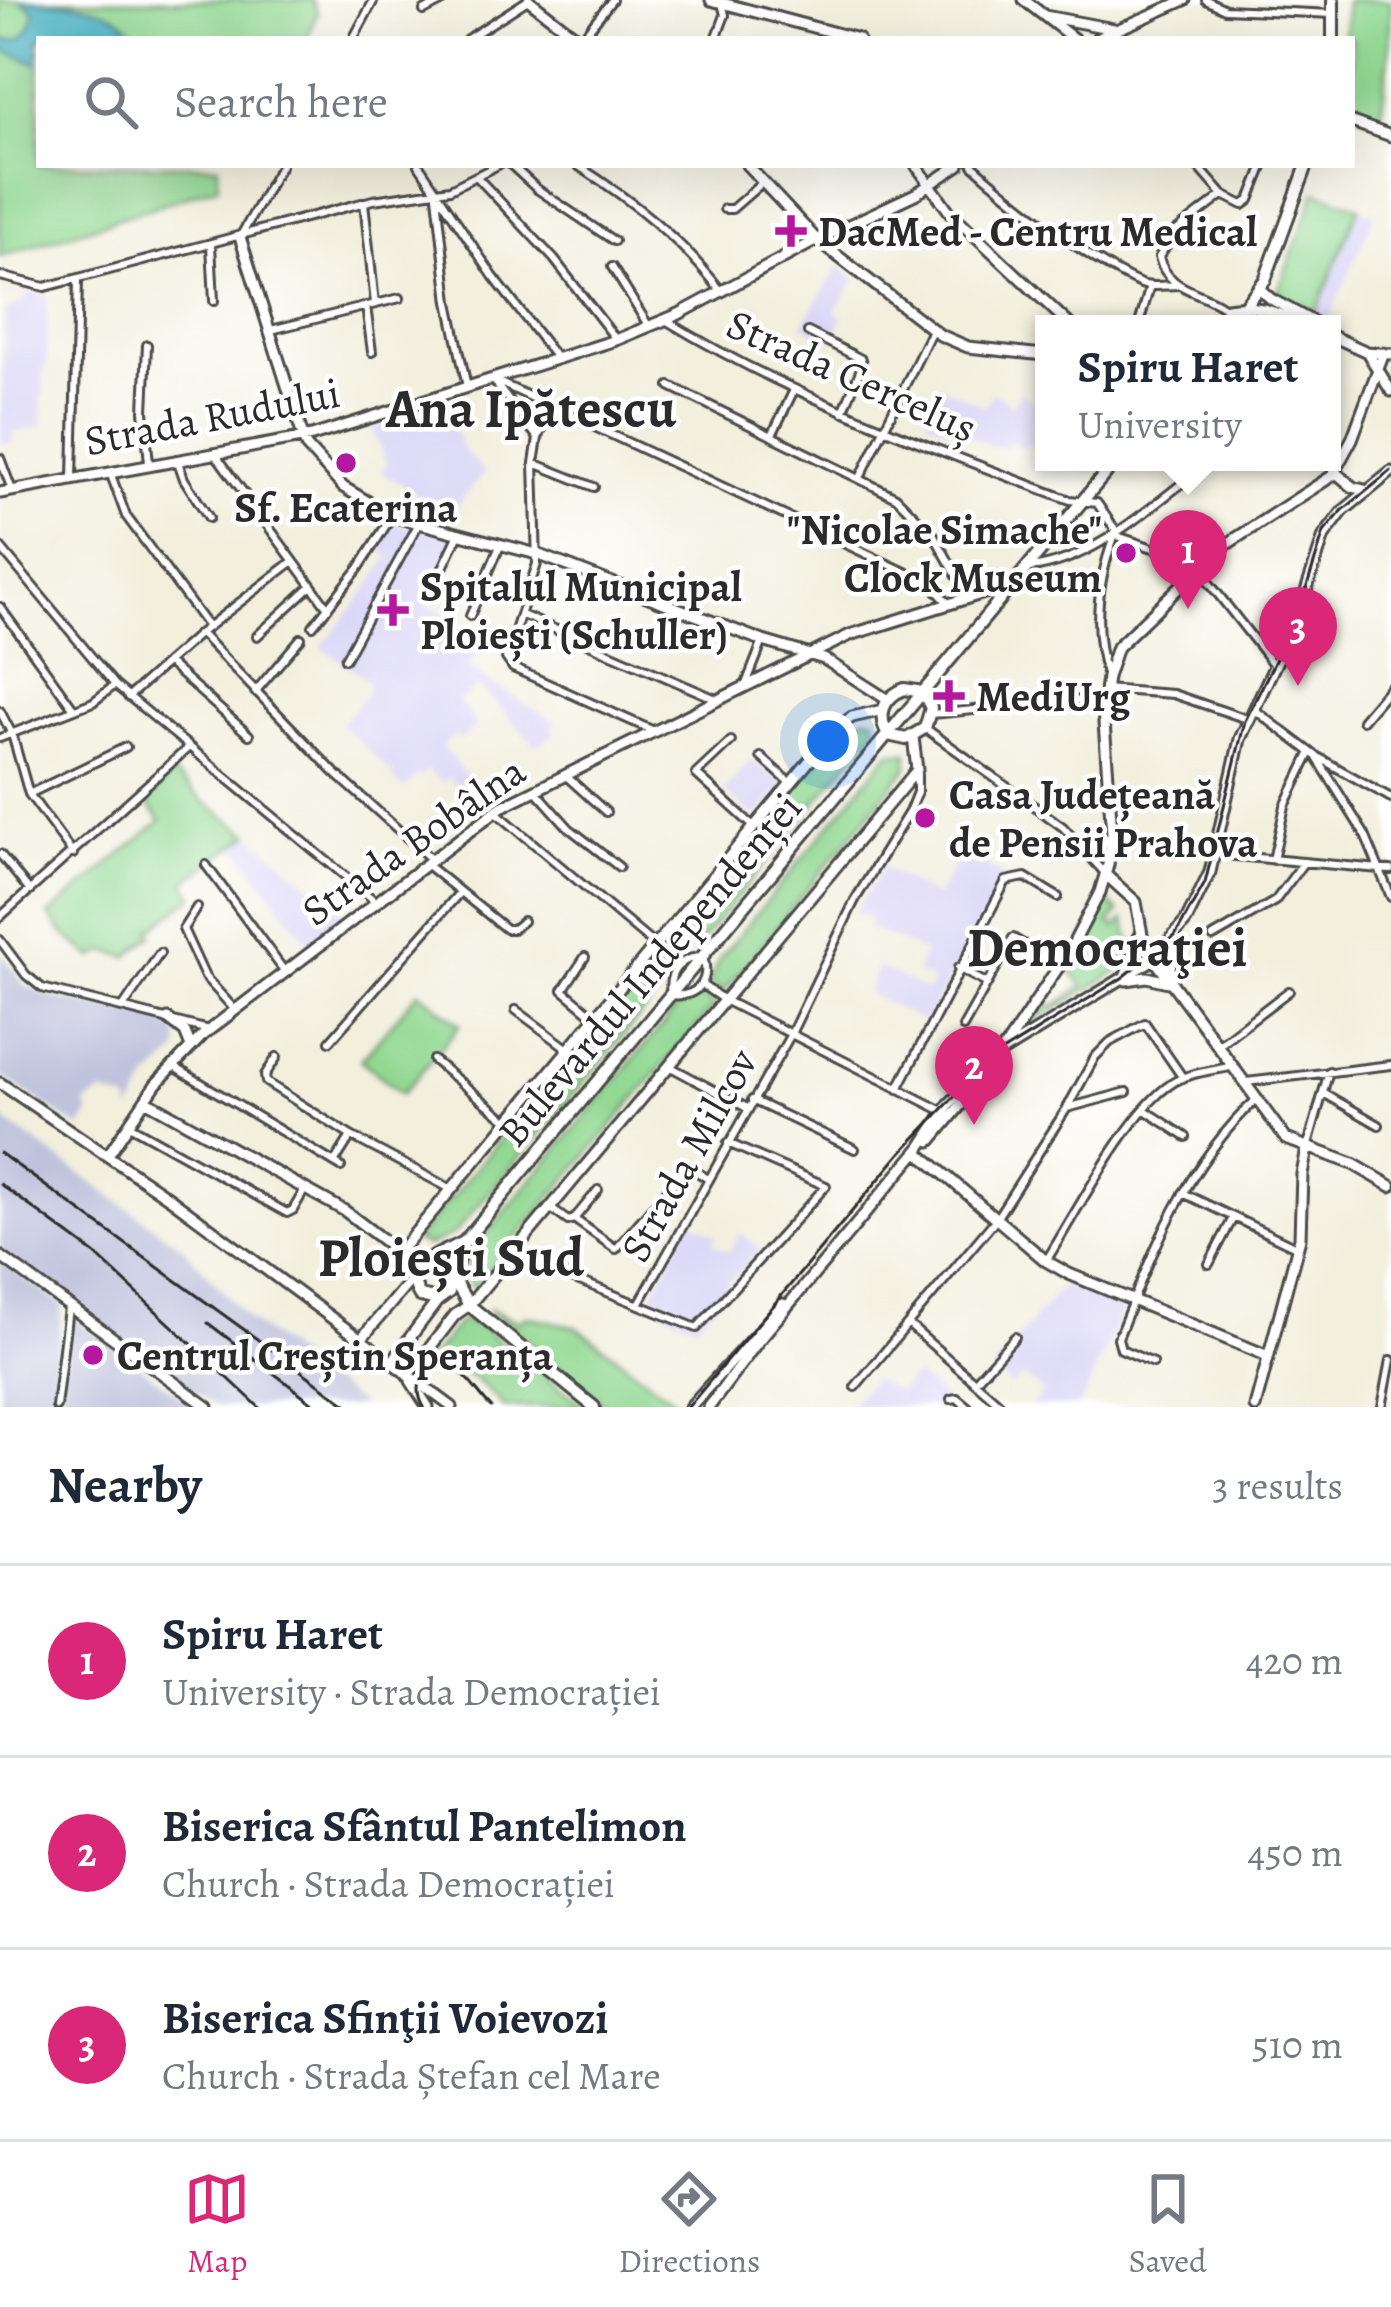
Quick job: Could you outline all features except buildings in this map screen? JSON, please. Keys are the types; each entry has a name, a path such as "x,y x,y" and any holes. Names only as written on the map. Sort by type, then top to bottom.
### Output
{"main road":[{"path":"528,0 542,4 577,36"},
{"path":"1024,0 1070,36"},
{"path":"1100,36 1185,0"},
{"path":"718,1 831,35"},
{"path":"1045,16 1114,29 1121,36"},
{"path":"1073,36 1073,29 1084,24"},
{"path":"1084,24 1094,36"},
{"path":"1355,123 1391,136"},
{"path":"750,168 817,240 933,330 968,347 1035,354"},
{"path":"918,168 950,211 1060,315"},
{"name":"Strada Rudului","path":"6,491 303,437 616,340 667,320 930,186 955,168"},
{"path":"1234,315 1260,289 1280,248 1306,168"},
{"path":"240,237 303,437 331,476 392,516 537,554 834,664 886,705 888,735 898,739 913,737 925,728 931,714 923,692 904,689 886,705 843,722 752,825 400,1251"},
{"path":"1260,289 1300,315"},
{"path":"1247,305 1285,315"},
{"path":"1341,341 1387,354 1341,453"},
{"path":"1367,352 1391,391"},
{"name":"Bulevardul Independenței","path":"421,1268 464,1242 1108,471"},
{"path":"709,1407 744,1351 777,1319 1002,1052 1061,967 1106,875 1112,838 1104,693 1121,641 1236,536 1331,471"},
{"path":"1336,471 1353,487 1368,491"},
{"path":"1002,1052 1121,982 1154,959 1178,934 1199,898 1214,854 1249,714 1298,616 1331,524 1391,472"},
{"name":"Strada Bobâlna","path":"109,1155 172,1066 209,1030 495,812 837,641 1016,583"},
{"path":"968,596 976,605 992,610"},
{"path":"834,664 830,651 837,641"},
{"path":"408,1376 917,770 913,737"},
{"path":"1084,850 1112,838"},
{"path":"1106,875 1138,906 1139,937 1132,965 1121,982"},
{"path":"1173,986 1170,968 1178,934"},
{"path":"1139,937 1286,1139 1353,1164 1391,1186"},
{"path":"1121,982 1155,978 1173,986"},
{"path":"168,1019 185,1032 190,1047"},
{"path":"949,1112 1020,1043"},
{"path":"0,1083 109,1155 452,1407"},
{"path":"145,1100 359,1220 421,1268"},
{"path":"1255,1407 1298,1247 1307,1149"},
{"path":"920,1150 1046,1261 1268,1356"},
{"name":"Bulevardul Independenței","path":"440,1299 449,1292 464,1242"},
{"path":"0,1256 208,1407"},
{"path":"459,1257 469,1305"},
{"path":"361,1340 421,1268 441,1263 469,1305 594,1407"},
{"path":"421,1268 413,1285 420,1296 469,1305"},
{"path":"690,1407 804,1286"},
{"path":"391,1363 440,1299"},
{"path":"408,1376 428,1407"}],"street":[{"path":"354,36 374,0"},
{"path":"424,11 445,0"},
{"path":"472,36 528,0"},
{"path":"582,36 612,0"},
{"path":"1206,0 1226,9 1333,7"},
{"path":"717,36 725,15 718,1"},
{"path":"240,237 278,168"},
{"path":"421,168 556,358"},
{"path":"0,279 39,288 78,280 364,202 436,192 493,168"},
{"path":"514,168 614,241"},
{"path":"581,168 653,218 722,292"},
{"path":"977,168 1118,272 1150,286 1178,285"},
{"path":"1200,168 1237,204 1246,204 1260,168"},
{"path":"477,177 554,260 616,340"},
{"path":"724,209 730,211 763,182"},
{"path":"436,192 466,387"},
{"path":"1223,195 1175,232 1159,257 1163,271 1178,285 1228,315"},
{"path":"364,202 372,352"},
{"path":"211,245 214,301"},
{"path":"612,267 650,328"},
{"path":"73,476 78,280"},
{"path":"1142,315 1150,286"},
{"path":"271,331 400,298"},
{"name":"Strada Cerceluș","path":"667,320 843,412 1070,500 1084,500"},
{"path":"860,478 933,330"},
{"path":"808,332 861,359 843,412"},
{"path":"147,345 149,464"},
{"path":"491,379 931,584 948,603"},
{"path":"491,379 538,438"},
{"path":"670,386 896,497 944,549 968,596"},
{"path":"772,435 794,389"},
{"path":"552,407 538,438 534,463 537,554 522,615 506,651 507,662 654,731"},
{"path":"214,452 328,608"},
{"path":"0,458 6,491"},
{"path":"177,459 209,518"},
{"path":"534,463 593,487"},
{"path":"110,470 126,516 208,627"},
{"path":"1028,569 1071,559 1116,534 1198,471"},
{"path":"1084,500 1101,506 1116,534 1186,557 1273,664"},
{"path":"313,626 392,516"},
{"path":"346,658 418,524"},
{"path":"1107,676 1097,623 1101,583 1116,534"},
{"path":"430,596 458,536"},
{"path":"470,616 500,546"},
{"path":"0,547 116,686 376,902"},
{"path":"128,697 200,633 292,562"},
{"path":"256,636 310,586"},
{"path":"0,607 74,709"},
{"path":"522,615 716,699"},
{"path":"200,633 335,773 460,892 506,929 523,921"},
{"path":"254,692 301,638"},
{"path":"746,684 763,641"},
{"path":"166,662 249,735"},
{"path":"0,738 74,709 116,686"},
{"path":"1362,720 1391,686"},
{"path":"931,714 1104,693 1173,694 1249,714 1391,798"},
{"path":"0,711 12,734 29,794 73,854"},
{"path":"925,728 1063,827 1106,875"},
{"path":"731,741 696,773 752,825"},
{"path":"0,917 190,746"},
{"path":"29,794 126,747"},
{"path":"1314,754 1366,835 1391,897"},
{"path":"1273,860 1285,806 1314,754"},
{"path":"761,757 789,782"},
{"name":"Strada Milcov","path":"639,1304 790,1034 855,900 909,812 917,770"},
{"path":"565,775 605,812"},
{"path":"1339,793 1354,778"},
{"path":"535,790 569,828 619,867"},
{"path":"495,812 678,965"},
{"path":"0,854 30,891"},
{"path":"1214,854 1391,870"},
{"path":"1214,937 1275,901 1304,862"},
{"path":"206,865 285,972"},
{"path":"898,1089 1006,880 1025,877 1058,897"},
{"path":"330,1041 460,892"},
{"path":"196,907 183,929 205,977 235,1010"},
{"path":"963,1027 1013,938 1061,967"},
{"path":"0,940 26,975 43,988 209,1030"},
{"path":"124,1006 160,953"},
{"path":"585,957 563,990 594,1016"},
{"path":"703,957 702,985 691,994 671,995 670,980 678,965 703,957"},
{"path":"958,968 986,983"},
{"path":"702,985 949,1112"},
{"path":"1218,1046 1288,992"},
{"path":"516,1010 567,1048"},
{"path":"855,1387 996,1219 1101,1049 1141,1023 1149,1026 1183,1078"},
{"path":"277,1057 265,1075 266,1082 351,1136 452,1189"},
{"path":"433,1060 508,1121"},
{"path":"1246,1082 1391,1065"},
{"path":"172,1066 338,1165 351,1136"},
{"path":"669,1066 855,1149"},
{"path":"1046,1261 1144,1110 1162,1090 1183,1078 1234,1066"},
{"path":"1307,1149 1329,1071"},
{"path":"1067,1108 1127,1092"},
{"path":"1324,1094 1379,1125"},
{"path":"1153,1363 1124,1351 1118,1343 1133,1300 1183,1193 1231,1126 1257,1099"},
{"path":"1144,1110 1186,1137"},
{"path":"128,1124 287,1213 305,1189"},
{"path":"512,1254 699,1327 826,1186 728,1143"},
{"path":"574,1219 616,1249 688,1166 708,1179"},
{"path":"550,1208 568,1222 598,1190"},
{"path":"1183,1193 1298,1247"},
{"path":"1209,1264 1233,1218"},
{"path":"56,1407 69,1305"},
{"path":"908,1324 999,1403"},
{"path":"975,1381 1015,1336"},
{"path":"1382,1407 1391,1360"},
{"path":"951,1400 968,1407"}],"shaded area":[{"path":"1359,207 1375,214 1331,315 1316,312"},
{"path":"839,266 856,279 835,311 843,317 832,341 802,325"},
{"path":"27,292 47,294 43,427 13,433 14,442 0,445 5,311 24,302"},
{"path":"941,385 985,407 992,391 1011,405 1021,392 1035,402 1035,447 1027,444 1024,448 1011,440 1006,447 992,446 927,420"},
{"name":"Spitalul Municipal Ploiești (Schuller)","path":"445,403 462,449 485,473 459,503 451,527 436,523 439,516 430,502 380,471 387,464 371,429"},
{"path":"390,521 455,539 427,605 444,613 480,645 469,666 556,722 551,729 556,734 536,746 478,685 459,702 477,725 460,740 455,735 442,747 471,781 467,785 455,785 448,777 442,783 427,771 406,788 400,786 340,724 367,694 369,681 321,647 390,556 375,546"},
{"path":"751,760 785,785 755,818 724,791"},
{"path":"250,834 349,917 311,946 235,845"},
{"path":"964,849 1005,878 925,1022 867,993 877,967 928,991 933,981 916,973 924,952 868,928 871,919 854,913 883,867 936,897"},
{"path":"0,952 24,985 51,997 162,1020 178,1035 179,1051 149,1079 131,1112 129,1102 102,1093 86,1104 89,1114 80,1128 0,1075"},
{"path":"0,1117 183,1247 250,1321 363,1407 217,1407 0,1252"},
{"path":"691,1220 716,1235 713,1244 729,1252 739,1233 762,1248 696,1324 657,1309 652,1294"},
{"path":"0,1261 62,1305 51,1407 0,1407"},
{"path":"1070,1276 1127,1301 1079,1407 1032,1407 1043,1392 1022,1376 1012,1387 991,1370"},
{"path":"71,1316 195,1407 60,1407"},
{"path":"916,1375 945,1400 944,1407 848,1407 873,1378 897,1392"}],"green space":[{"path":"0,0 312,0 317,13 308,36 36,36 36,168 218,168 218,186 0,257"},
{"path":"1346,0 1391,0 1380,121 1355,113 1355,36 1344,36"},
{"path":"1316,191 1359,207 1316,312 1277,293"},
{"path":"875,718 875,730 702,940 690,944 677,958 663,947 834,738 850,721"},
{"path":"890,752 908,752 907,768 723,992 709,982 720,958"},
{"path":"172,773 250,834 185,882 194,896 151,930 153,935 128,957 106,951 93,958 49,915 161,821 147,803"},
{"path":"1105,899 1119,912 1110,923 1115,928 1124,920 1132,946 1125,967 1030,1025 1049,1003 1054,1007 1084,986 1068,968"},
{"path":"656,952 672,967 661,991 454,1234 428,1246 415,1241"},
{"path":"419,991 460,1025 402,1094 361,1060"},
{"path":"700,996 715,1005 474,1288 470,1285 465,1269 473,1249 676,1009"},
{"path":"488,1309 519,1322 525,1316 577,1327 678,1403 675,1407 608,1407"},
{"path":"461,1320 480,1327 586,1407 502,1407 464,1372 423,1366"}],"water":[{"path":"20,0 103,10 134,36 36,36 36,63 0,49 0,38 14,40 24,35 34,10"}],"tram line":[{"path":"688,1407 900,1154 989,1060 1122,978 1175,936 1205,883 1245,721 1299,612 1324,532 1391,471"},
{"path":"424,1407 421,1380 438,1366 461,1373 491,1407"}],"railway":[{"path":"0,1153 351,1407"},
{"path":"0,1184 95,1254 259,1407"},
{"path":"208,1323 318,1407"}],"place":[{"name":"DacMed - Centru Medical","path":"791,231"},
{"name":"Sf. Ecaterina","path":"346,463"},
{"name":"\"Nicolae Simache\" Clock Museum","path":"1126,553"},
{"name":"Spiru Haret","path":"1188,609"},
{"name":"Spitalul Municipal Ploiești (Schuller)","path":"393,610"},
{"name":"Biserica Sfinţii Voievozi","path":"1298,686"},
{"name":"MediUrg","path":"949,696"},
{"name":"Casa Județeană de Pensii Prahova","path":"925,818"},
{"name":"Biserica Sfântul Pantelimon","path":"974,1125"},
{"name":"Centrul Creștin Speranța","path":"93,1355"}],"district":[{"name":"Ana Ipătescu","path":"531,408"},
{"name":"Democraţiei","path":"1107,947"},
{"name":"Ploiești Sud","path":"451,1257"}]}
